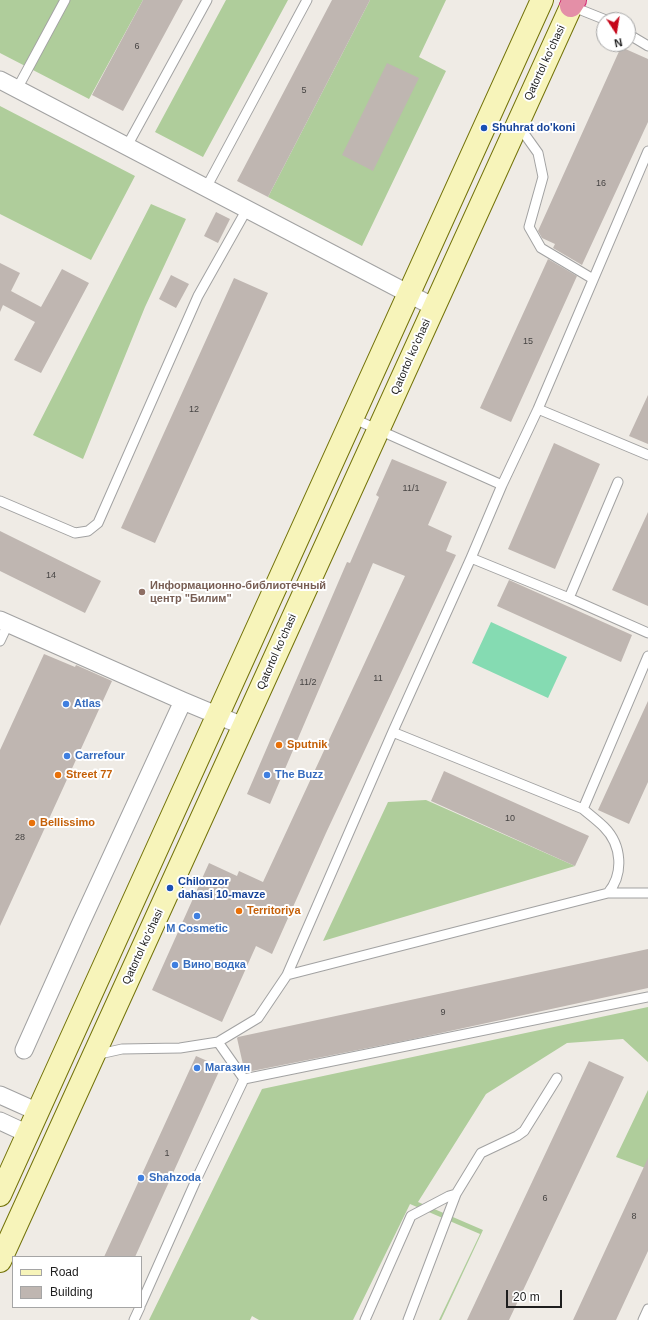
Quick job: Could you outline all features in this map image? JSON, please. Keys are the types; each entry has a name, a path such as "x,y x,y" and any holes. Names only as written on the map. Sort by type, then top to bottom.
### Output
{"main road":[{"path":"0,1195 542,0"},
{"name":"Qatortol ko'chasi","path":"0,1261 573,2"},
{"path":"38,1112 63,1122"},
{"path":"28,1134 63,1122"},
{"path":"28,1134 53,1144"}],"street":[{"path":"0,80 434,307"},
{"path":"4,622 183,701 244,726"},
{"path":"24,1050 78,927 183,701"},
{"path":"0,1095 38,1112"},
{"path":"0,1121 28,1134"}],"lane":[{"path":"17,89 65,0"},
{"path":"127,146 207,0"},
{"path":"206,188 307,0"},
{"path":"573,2 596,15"},
{"path":"636,39 648,46"},
{"path":"517,124 538,153 543,177 529,227 541,248 593,279"},
{"path":"94,1055 122,1049 180,1048 218,1042 258,1018 288,976 394,729 502,485 538,409 648,150"},
{"path":"0,501 75,533 88,532 98,523 198,296 247,209"},
{"path":"538,409 648,455"},
{"path":"352,418 502,485"},
{"path":"569,598 618,482"},
{"path":"471,558 569,598 648,633"},
{"path":"0,642 4,622"},
{"path":"583,809 648,656"},
{"path":"394,729 396,734 583,809 605,828 617,851 619,863 618,874 613,887 608,893"},
{"path":"288,976 608,893 648,893"},
{"path":"244,1079 648,997"},
{"path":"218,1042 244,1079"},
{"path":"408,1320 456,1194 481,1153 517,1136 524,1130 557,1078"},
{"path":"142,1302 197,1178 244,1079"},
{"path":"365,1320 411,1216 449,1196 456,1194"},
{"path":"134,1320 140,1308"},
{"path":"642,1320 648,1309"}],"green space":[{"path":"0,0 143,0 89,99 0,53"},
{"path":"226,0 288,0 203,157 155,132"},
{"path":"370,0 446,0 419,57 446,71 362,246 268,197"},
{"path":"0,106 135,176 91,260 0,214"},
{"path":"151,204 186,219 145,307 83,459 33,435"},
{"path":"491,622 567,657 548,698 472,663"},
{"path":"426,800 575,866 323,941 388,802"},
{"path":"648,1007 648,1062 623,1039 567,1043 486,1094 418,1202 483,1230 441,1320 439,1320 480,1234 410,1204 353,1320 259,1320 252,1316 250,1320 149,1320 262,1089"},
{"path":"648,1090 648,1169 616,1157"}],"building":[{"path":"143,0 183,0 123,111 92,95"},
{"path":"332,0 370,0 268,197 237,181"},
{"path":"619,52 632,52 648,59 648,122 582,265 553,248 555,244 542,238 538,231"},
{"path":"387,63 419,78 373,171 342,155"},
{"path":"216,212 230,219 218,243 204,236"},
{"path":"548,259 577,276 511,422 480,408"},
{"path":"0,263 20,273 11,291 41,307 62,269 89,283 41,373 14,360 35,322 3,305 0,312"},
{"path":"171,275 189,284 176,308 159,299"},
{"path":"234,278 268,293 155,543 121,528"},
{"path":"648,395 648,444 629,436"},
{"path":"554,443 600,464 555,569 508,549"},
{"path":"392,459 447,482 428,525 452,536 446,551 456,555 326,833 272,954 256,946 222,1022 152,990 209,863 237,876 239,871 263,882 405,576 373,563 270,804 247,794 347,562 350,563 379,497 376,495"},
{"path":"648,512 648,606 612,590"},
{"path":"0,531 101,581 85,613 0,571"},
{"path":"509,580 632,635 621,662 497,606"},
{"path":"44,654 75,667 76,665 112,681 0,926 0,750"},
{"path":"648,701 648,782 629,824 598,810"},
{"path":"444,771 589,836 575,866 431,801"},
{"path":"648,949 648,988 413,1039 247,1072 244,1069 238,1037"},
{"path":"196,1056 221,1067 135,1256 104,1256"},
{"path":"589,1061 624,1077 509,1320 467,1320"},
{"path":"648,1158 648,1251 616,1320 573,1320"}],"place":[{"name":"Shuhrat do'koni","path":"484,128"},
{"name":"Информационно-библиотечный центр \"Билим\"","path":"142,592"},
{"name":"Atlas","path":"66,704"},
{"name":"Sputnik","path":"279,745"},
{"name":"Carrefour","path":"67,756"},
{"name":"Street 77","path":"58,775"},
{"name":"The Buzz","path":"267,775"},
{"name":"Bellissimo","path":"32,823"},
{"name":"Chilonzor dahasi 10-mavze","path":"170,888"},
{"name":"Territoriya","path":"239,911"},
{"name":"M Cosmetic","path":"197,916"},
{"name":"Вино водка","path":"175,965"},
{"name":"Магазин","path":"197,1068"},
{"name":"Shahzoda","path":"141,1178"}]}
